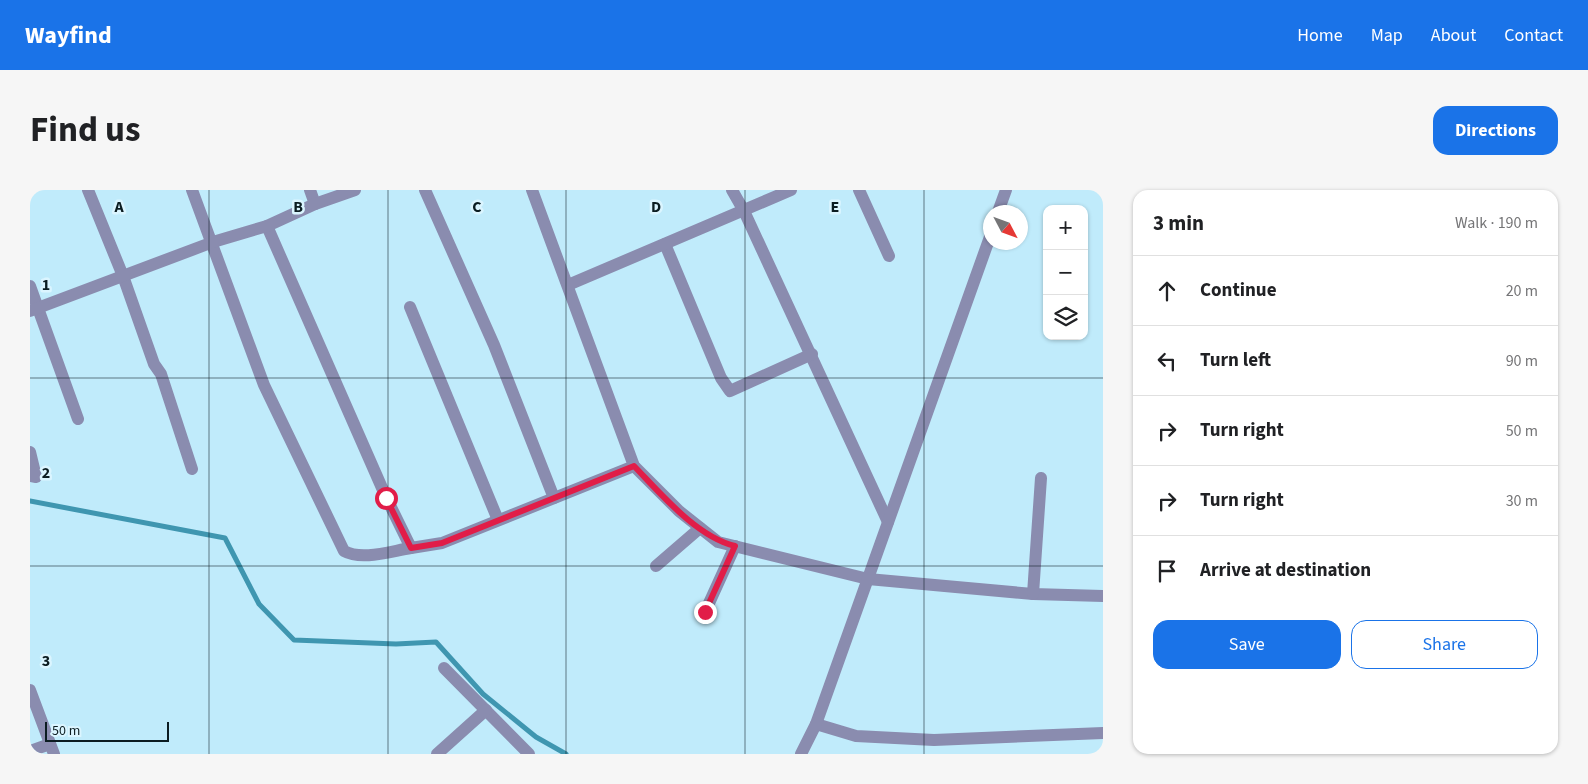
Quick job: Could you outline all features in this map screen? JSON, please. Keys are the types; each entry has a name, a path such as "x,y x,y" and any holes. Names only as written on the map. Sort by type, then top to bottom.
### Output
{"street":[{"path":"88,190 123,276 154,364 161,374 192,470"},
{"path":"192,190 213,242 264,385 344,551 350,554 364,555 442,543 634,466"},
{"path":"310,190 316,204"},
{"path":"34,309 213,242 267,226 316,204 355,190"},
{"path":"425,190 494,345 554,498"},
{"path":"532,190 634,466 679,511 718,542 868,579 1033,594 1103,596"},
{"path":"732,190 744,211 812,354 888,522"},
{"path":"568,285 791,190"},
{"path":"859,190 889,256"},
{"path":"1001,205 1006,190"},
{"path":"267,226 386,498 411,548"},
{"path":"665,244 721,378 730,391 812,354"},
{"path":"801,754 816,724 984,250"},
{"path":"30,286 34,309 78,419"},
{"path":"410,307 498,520"},
{"path":"30,452 36,477 30,476"},
{"path":"1033,594 1041,478"},
{"path":"656,566 700,528"},
{"path":"705,612 735,546"},
{"path":"444,668 529,754"},
{"path":"30,690 52,749 30,751"},
{"path":"437,754 486,710"},
{"path":"816,724 856,736 934,740 1103,732"}],"waterway":[{"path":"30,501 225,538 259,604 294,640 396,644 436,642 483,694 536,737 566,754"}],"route":[{"path":"386,498 411,548 442,543 634,466 679,511 718,542 735,546 705,612"}]}
